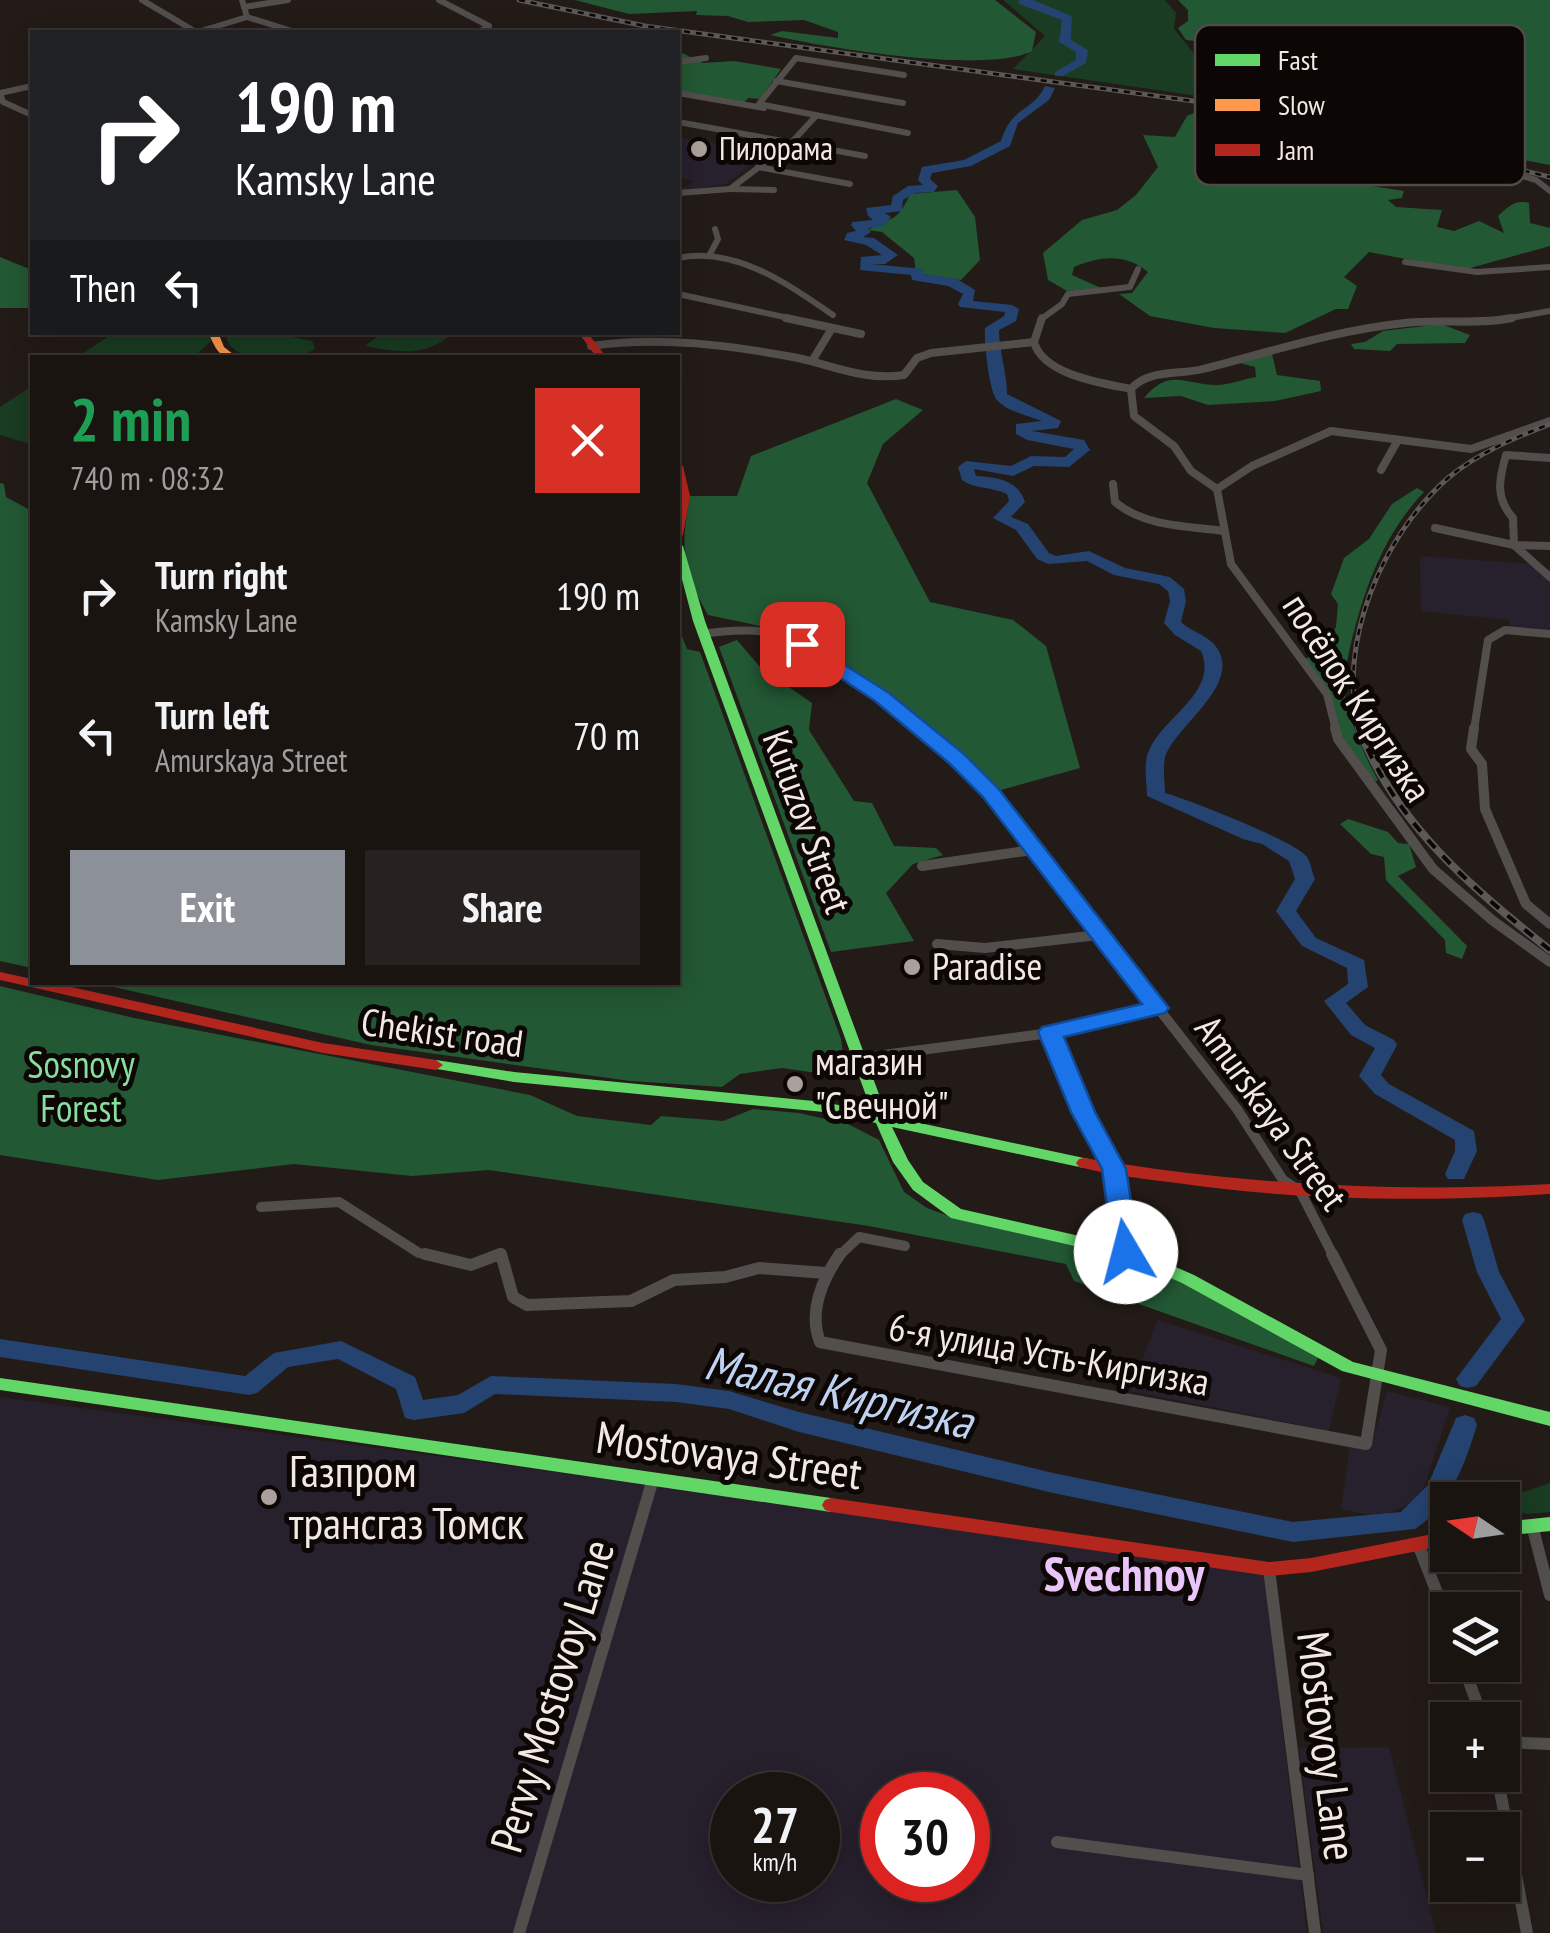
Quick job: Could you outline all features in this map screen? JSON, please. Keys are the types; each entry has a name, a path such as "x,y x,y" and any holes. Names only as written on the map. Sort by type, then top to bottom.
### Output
{"street":[{"path":"142,0 194,30"},
{"path":"246,16 243,4 288,0"},
{"path":"439,0 479,19 489,26 484,30"},
{"path":"203,30 246,16 286,30"},
{"path":"270,30 276,28"},
{"path":"680,62 706,58"},
{"path":"762,106 792,59 904,74"},
{"path":"776,81 903,103"},
{"path":"30,86 0,93 4,102 30,114"},
{"path":"680,93 908,133"},
{"path":"730,188 791,143 816,117"},
{"path":"680,122 866,156"},
{"path":"758,167 850,184"},
{"path":"1525,177 1550,191"},
{"path":"680,192 774,190"},
{"path":"710,254 718,240 715,230"},
{"path":"680,258 710,254 794,290 833,315"},
{"path":"1404,262 1477,272 1550,267"},
{"path":"1131,389 1086,378 1053,363 1037,352 1034,342 1040,318 1062,304 1068,294 1130,287 1138,269"},
{"path":"680,294 861,334"},
{"path":"1131,389 1141,380 1201,370 1242,356 1393,324 1464,324 1550,311"},
{"path":"812,361 831,330"},
{"path":"214,335 220,348 230,355"},
{"path":"597,352 638,339 698,342 812,361 866,378 894,378 910,371 922,355 1034,342"},
{"path":"1131,389 1134,416 1174,446 1191,471 1217,489 1252,466 1331,432 1360,432 1472,449 1550,421"},
{"path":"1382,470 1398,440"},
{"path":"1550,458 1506,455 1499,481 1502,506 1513,518 1514,545 1550,577"},
{"path":"680,475 685,496 680,524"},
{"path":"1113,484 1115,502 1135,516 1224,531"},
{"name":"посёлок Киргизка","path":"1217,489 1231,564 1327,694 1338,739 1433,869 1492,920 1550,962"},
{"path":"1435,528 1514,545 1550,546"},
{"name":"Kutuzov Street","path":"680,556 686,586 882,1118 901,1164 917,1190 935,1205 956,1214 1126,1252 1188,1279 1308,1348 1377,1376 1550,1420"},
{"path":"1550,634 1505,630 1488,640 1471,748 1482,764 1485,809 1526,904 1550,924"},
{"name":"Amurskaya Street","path":"704,633 758,631 802,644 882,697 956,758 990,793 1237,1108 1282,1180 1300,1191 1381,1350 1377,1376"},
{"path":"922,866 1032,850"},
{"path":"937,944 985,948 1098,934"},
{"name":"Chekist road","path":"0,976 30,983"},
{"name":"Chekist road","path":"40,985 269,1037 418,1064 824,1107 1114,1169 1300,1191 1465,1194 1550,1188"},
{"path":"860,1058 1050,1032 1157,1008"},
{"path":"1050,1032 1083,1112 1114,1169 1126,1252"},
{"path":"261,1207 339,1202 418,1253 471,1266 500,1254 514,1297 527,1305 631,1301 674,1280 725,1277 759,1268 826,1273 845,1246 859,1237 905,1246"},
{"name":"6-я улица Усть-Киргизка","path":"826,1273 815,1323 816,1336 826,1346 1366,1444 1377,1376"},
{"name":"Mostovaya Street","path":"0,1384 1269,1569 1311,1565 1430,1542"},
{"name":"Pervy Mostovoy Lane","path":"518,1933 653,1480"},
{"path":"1520,1527 1550,1524"},
{"path":"1532,1526 1550,1595"},
{"path":"1418,1544 1437,1592"},
{"name":"Mostovoy Lane","path":"1269,1569 1315,1933"},
{"path":"1520,1743 1550,1744"},
{"path":"1500,1792 1528,1933"},
{"path":"1057,1842 1308,1875"}],"shaded area":[{"path":"680,138 766,154 726,184 680,192 693,181 680,178"},
{"path":"1420,556 1532,564 1550,580 1550,633 1510,629 1509,620 1421,611"},
{"path":"1157,1320 1341,1378 1329,1431 1131,1391"},
{"path":"1387,1391 1450,1407 1420,1500 1379,1517 1341,1509 1350,1446 1370,1449"},
{"path":"0,1397 1264,1573 1307,1933 0,1933"},
{"path":"1389,1747 1436,1933 1323,1933 1299,1748"}],"green space":[{"path":"575,0 995,0 1036,32 1032,51 1010,58 943,60 864,52 770,35 782,31 838,38 838,32 804,20 748,22 728,16 696,15 697,11 629,14"},
{"path":"1003,0 1165,0 1176,13 1174,29 1195,55 1195,95 1013,69 1045,36"},
{"path":"1178,0 1550,0 1550,165 1525,160 1525,25 1195,25 1195,41 1186,40 1178,28 1188,21 1188,10"},
{"path":"680,52 703,63 734,61 781,69 760,99 748,98 741,106 680,95"},
{"path":"1195,113 1195,185 1366,185 1404,191 1402,198 1388,200 1396,207 1442,210 1437,227 1454,231 1479,221 1504,233 1498,216 1524,202 1529,203 1530,223 1550,228 1550,246 1463,270 1369,252 1344,277 1357,286 1348,309 1336,309 1285,333 1214,328 1150,316 1119,294 1132,293 1148,272 1121,259 1093,260 1074,267 1072,275 1101,288 1067,291 1048,280 1043,253 1082,220 1117,210 1136,195 1158,167 1143,135 1175,137 1187,116"},
{"path":"957,190 975,217 980,260 961,280 916,273 914,258 882,232 868,230 896,215 910,194"},
{"path":"0,257 30,269 30,308 0,308"},
{"path":"1441,324 1470,335 1465,343 1397,344 1390,351 1354,349 1351,344 1365,342 1383,331"},
{"path":"211,335 212,340 196,355 80,355 106,338"},
{"path":"225,335 288,335 312,341 315,349 299,355 246,355"},
{"path":"379,335 448,337 419,350 365,346"},
{"path":"1272,354 1277,375 1320,381 1321,391 1275,401 1208,405 1181,396 1144,398 1170,380 1217,385 1256,377 1255,367 1236,362"},
{"path":"30,387 27,443 0,435 0,407"},
{"path":"896,399 923,410 883,444 867,483 930,602 1013,620 1046,646 1080,768 994,792 928,730 856,674 794,637 708,615 699,599 688,571 684,544 690,496 737,496 751,456"},
{"name":"Sosnovy Forest","path":"0,483 4,484 6,497 30,510 30,968 0,961"},
{"path":"1417,488 1424,492 1396,528 1375,569 1359,612 1343,676 1353,723 1378,780 1374,782 1341,738 1330,694 1304,659 1321,654 1336,627 1338,604 1331,594 1344,558 1369,539 1392,504"},
{"name":"Sosnovy Forest","path":"680,631 687,649 700,652 841,1039 844,1060 831,1075 782,1068 740,1074 722,1087 630,1081 371,1045 105,985 680,985"},
{"path":"737,640 760,667 812,703 809,730 854,801 872,803 894,846 936,848 943,855 913,864 886,893 914,941 831,952 719,647"},
{"path":"1348,819 1388,832 1398,843 1409,844 1416,867 1398,876 1467,946 1462,959 1446,953 1445,940 1386,880 1384,857 1371,854 1340,824"},
{"name":"Sosnovy Forest","path":"0,986 134,1018 530,1095 577,1116 651,1125 661,1116 723,1121 753,1109 799,1113 848,1124 879,1140 904,1192 927,1208 957,1219 1124,1257 1185,1282 1318,1358 1314,1366 1074,1281 1066,1264 869,1226 489,1170 412,1176 294,1164 158,1180 0,1155"},
{"path":"1550,1483 1550,1512 1520,1512 1520,1493"}],"waterway":[{"name":"Малая Киргизка","path":"1028,0 1023,2 1068,18 1065,42 1082,50 1082,61 1059,74"},
{"name":"Малая Киргизка","path":"1049,88 1045,98 1013,121 1006,143 967,163 926,170 924,180 932,186 930,189 912,189 897,199 898,208 871,211 874,216 885,217 879,223 857,225 865,232 851,240 869,241 891,255 880,261 866,260 865,267 918,272 917,277 952,282 970,293 965,304 1012,309 1011,318 992,328 1000,395 1005,401 1054,421 1053,425 1021,427 1021,431 1032,437 1079,443 1082,450 1069,462 1031,461 1013,471 971,464 966,467 970,480 996,482 1014,492 1017,502 1001,518 1022,527 1043,556 1054,561 1089,556 1120,572 1164,580 1176,589 1178,601 1172,623 1209,649 1214,672 1204,693 1172,729 1156,755 1156,796 1269,840 1298,858 1305,879 1286,911 1309,942 1357,965 1358,987 1334,1001 1358,1030 1387,1045 1370,1076 1382,1089 1466,1136 1466,1151 1456,1174"},
{"name":"Малая Киргизка","path":"1468,1379 1513,1320 1488,1272 1473,1220"},
{"name":"Малая Киргизка","path":"0,1348 249,1386 282,1359 341,1350 407,1384 414,1411 464,1404 491,1385 676,1393 729,1400 799,1422 1053,1483 1293,1532 1406,1522 1437,1493 1465,1425"}],"railway":[{"path":"519,0 674,30"},
{"path":"680,31 1195,101"},
{"path":"1525,171 1550,177"},
{"path":"1360,730 1354,697 1360,628 1370,594 1403,529 1460,469 1497,447 1550,424"},
{"path":"1359,728 1374,763 1414,824 1464,877 1550,950"}],"traffic: fast":[{"path":"680,553 699,621 881,1118"},
{"path":"436,1065 514,1077 824,1107 1084,1163"},
{"path":"881,1118 901,1162 918,1186 956,1214 1126,1252 1188,1279 1348,1367 1550,1419"},
{"path":"0,1384 831,1505"},
{"path":"1520,1527 1550,1524"}],"traffic: slow":[{"path":"214,335 220,348 229,355"}],"traffic: jam":[{"path":"584,335 600,355"},
{"path":"680,475 685,496 680,524"},
{"path":"0,976 30,983"},
{"path":"40,985 323,1048 436,1065"},
{"path":"1084,1163 1199,1181 1316,1191 1434,1194 1550,1189"},
{"path":"831,1505 1269,1569 1311,1565 1430,1542"}],"place":[{"name":"Пилорама","path":"699,149"},
{"name":"Paradise","path":"912,967"},
{"name":"магазин \"Свечной\"","path":"795,1084"},
{"name":"Газпром трансгаз Томск","path":"269,1497"}],"district":[{"name":"Svechnoy","path":"1124,1574"}],"route":[{"path":"802,644 882,697 956,758 990,793 1157,1008 1050,1032 1083,1112 1114,1169 1126,1252"}]}
